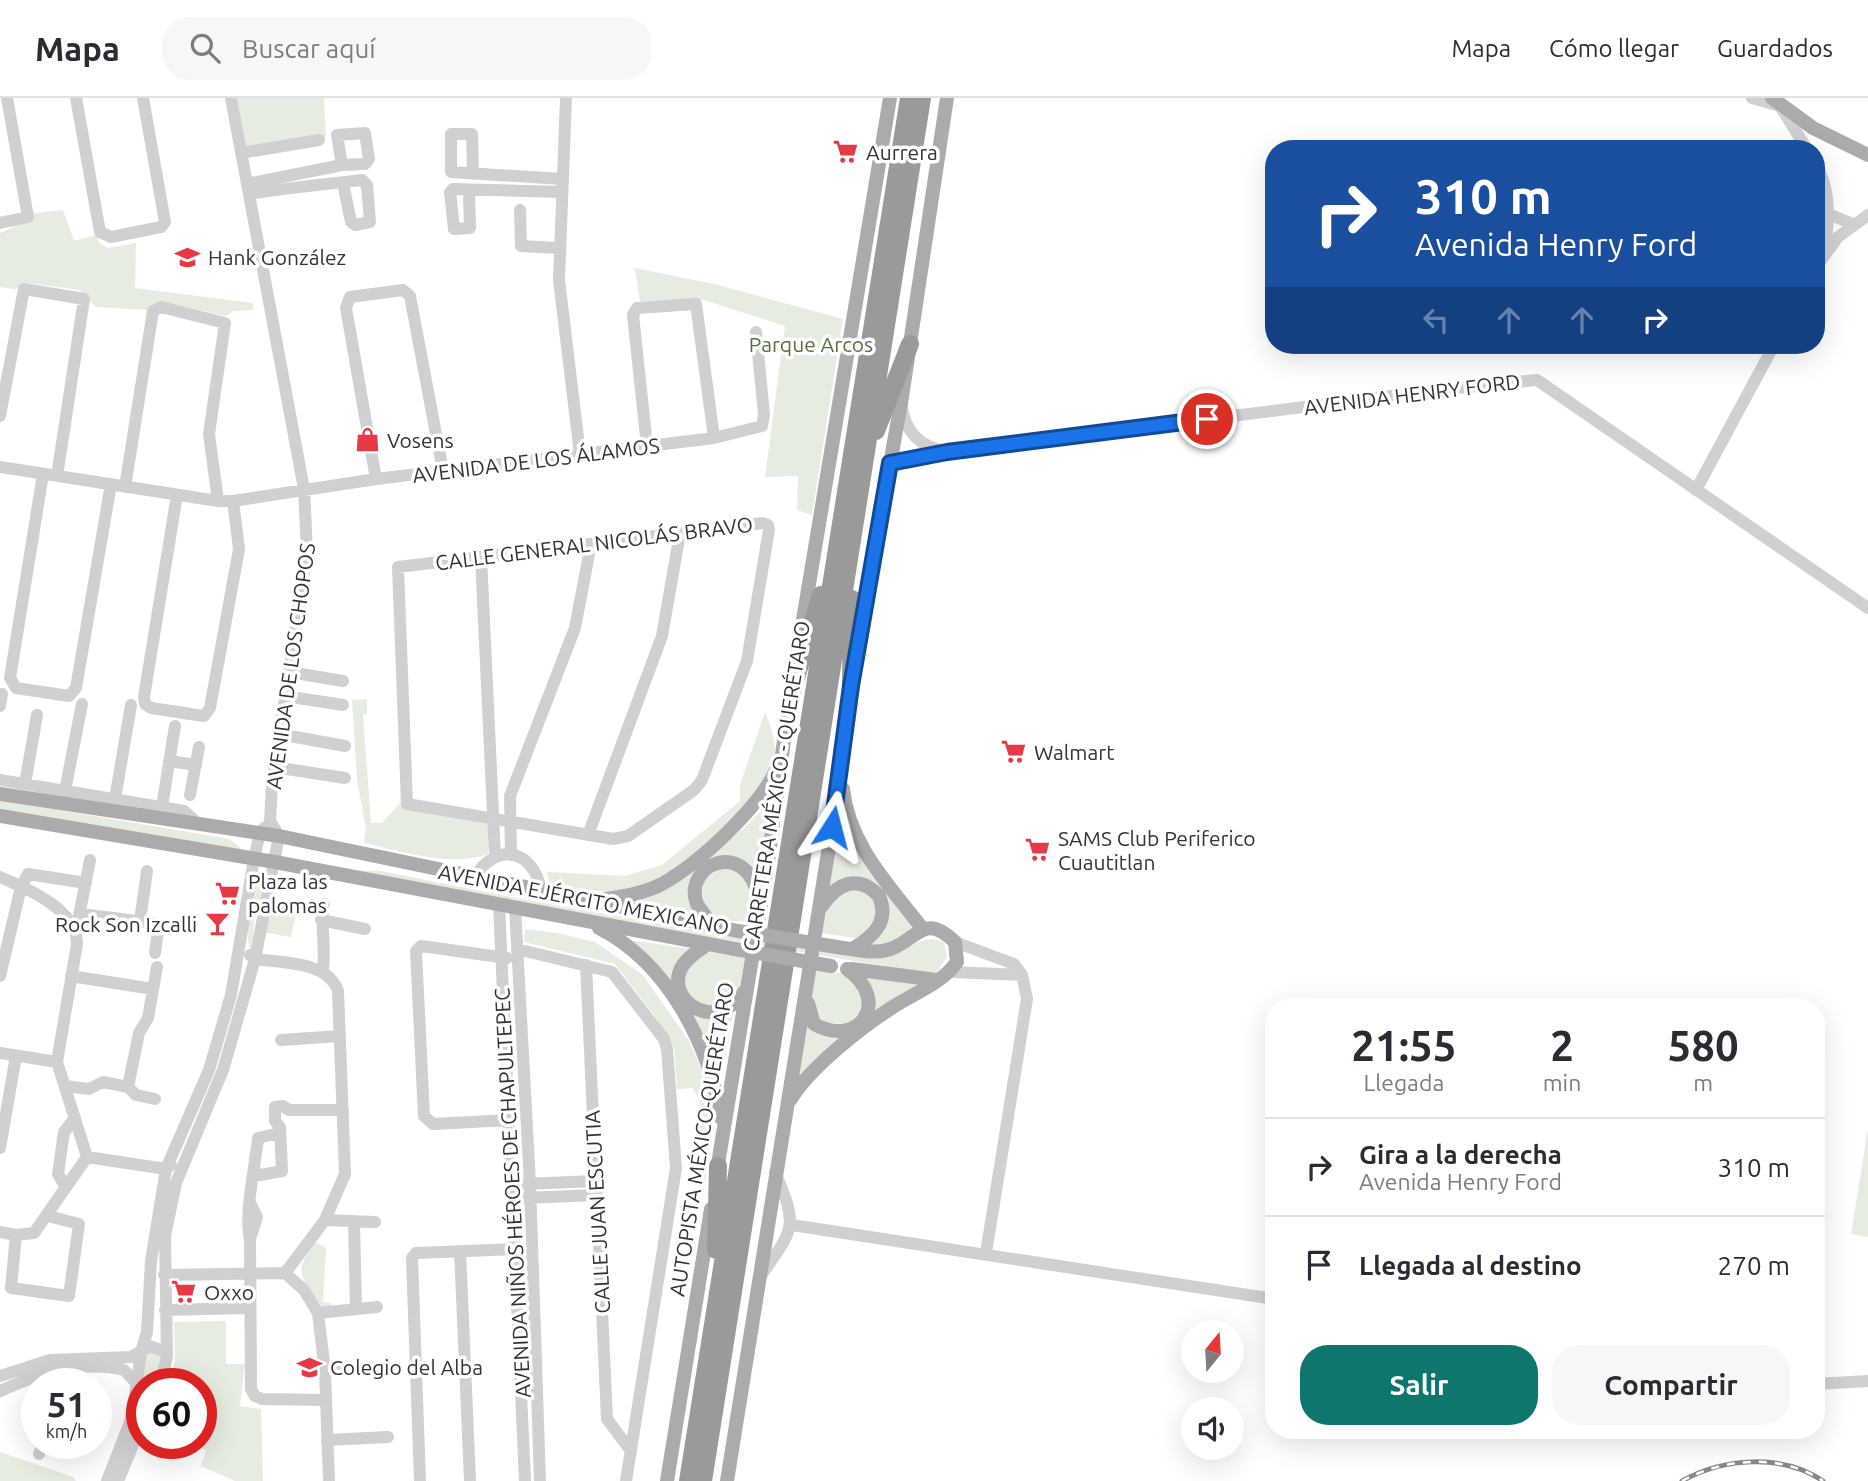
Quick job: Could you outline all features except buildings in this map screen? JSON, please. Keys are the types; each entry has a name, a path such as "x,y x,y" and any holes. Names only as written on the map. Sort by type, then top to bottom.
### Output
{"highway":[{"name":"CARRETERA MÉXICO - QUERÉTARO","path":"703,1481 909,98"},
{"name":"CARRETERA MÉXICO - QUERÉTARO","path":"688,1481 843,552 865,460 922,98"},
{"path":"865,460 910,344"},
{"path":"790,698 843,552"},
{"path":"843,552 851,686"},
{"path":"712,1341 718,1166"}],"main road":[{"name":"AUTOPISTA MÉXICO-QUERÉTARO","path":"667,1481 761,904 790,698 890,98"},
{"path":"727,1481 841,772 851,686 902,397 947,98"},
{"path":"1776,102 1814,128 1868,155"},
{"path":"592,902 642,892 677,874 751,811 766,791 784,742"},
{"path":"788,1105 809,1073 892,1007 944,976 957,962 955,942 941,930 922,928 861,847 851,829 841,772"},
{"name":"AVENIDA EJÉRCITO MEXICANO","path":"0,794 64,797 279,836 738,931 848,949 869,952 895,948 922,928"},
{"name":"AVENIDA EJÉRCITO MEXICANO","path":"0,816 275,862 847,969 944,976"},
{"path":"713,926 697,904 695,889 700,876 709,865 725,862 745,868 755,880 761,904"},
{"path":"819,910 833,890 842,884 863,884 879,896 883,916 878,930 848,949"},
{"path":"585,921 621,939 646,960 701,1040 715,1080 723,1131"},
{"path":"708,944 683,964 680,972 679,989 687,1003 710,1013 727,1009 747,989"},
{"path":"807,984 808,1011 814,1024 834,1033 854,1028 867,1010 868,992 863,980 847,969"}],"street":[{"path":"0,223 28,217 7,98"},
{"path":"76,98 100,232 111,237 161,227 165,222 144,98"},
{"name":"AVENIDA DE LOS CHOPOS","path":"231,98 304,489 307,551 274,767 270,821"},
{"path":"566,98 558,248 562,324 580,454"},
{"path":"1752,98 1776,102 1801,140"},
{"path":"242,153 318,140"},
{"path":"248,189 342,164"},
{"path":"473,174 561,185"},
{"path":"248,189 343,183"},
{"path":"1825,184 1828,214 1825,230"},
{"path":"469,190 561,185"},
{"path":"520,210 521,246 558,248"},
{"path":"1828,214 1853,224"},
{"path":"1825,254 1853,224 1868,215"},
{"path":"0,416 24,289 80,297 85,303 57,476"},
{"path":"376,479 347,302 350,297 403,290 410,296 442,466"},
{"path":"647,446 634,311 665,305 691,302 698,308 714,438"},
{"path":"125,486 156,307 225,323 208,435 218,501"},
{"name":"AVENIDA DE LOS ÁLAMOS","path":"304,489 442,466 580,454 714,438 759,429 763,421 756,332"},
{"path":"1696,489 1769,354"},
{"name":"AVENIDA HENRY FORD","path":"890,463 947,452 1537,380 1868,609"},
{"path":"902,397 904,418 915,437 933,449 947,452"},
{"path":"0,467 218,501 304,489"},
{"path":"43,474 10,678 16,688 43,693 69,696 76,688 111,484"},
{"path":"177,495 144,697 145,704 151,708 204,716 210,708 239,549 233,501"},
{"name":"CALLE GENERAL NICOLÁS BRAVO","path":"768,525 747,661 699,786 628,836 613,839 407,804 398,567 680,533 768,525"},
{"path":"588,835 662,636 680,533"},
{"path":"511,855 510,796 575,628 591,544"},
{"path":"481,556 495,856"},
{"path":"289,672 343,681"},
{"path":"321,702 324,678"},
{"path":"285,696 344,705"},
{"path":"64,797 82,704"},
{"path":"115,799 131,705"},
{"path":"24,784 37,715"},
{"path":"162,807 175,726"},
{"path":"279,734 345,746"},
{"path":"190,795 199,747"},
{"path":"170,761 196,765"},
{"path":"274,767 345,778"},
{"path":"0,780 24,784 64,797 115,799 184,811 196,822"},
{"path":"140,1368 147,1332 151,1261 166,1169 209,1070 234,979 260,833 270,821 279,836 254,959 223,1070 176,1182 165,1236 166,1352 164,1368"},
{"path":"474,878 485,863 495,856 511,855 530,863 541,891"},
{"path":"74,927 82,914 89,860"},
{"path":"140,922 147,871"},
{"path":"0,976 20,887 31,873 86,883"},
{"path":"0,877 67,915 74,927 77,944 57,1062 87,1157"},
{"path":"323,970 326,946 321,920 324,904"},
{"name":"AVENIDA NIÑOS HÉROES DE CHAPULTEPEC","path":"499,904 525,1481"},
{"name":"AVENIDA NIÑOS HÉROES DE CHAPULTEPEC","path":"515,907 530,1184 540,1481"},
{"path":"82,914 156,926 155,953"},
{"path":"321,920 365,929"},
{"path":"955,942 1014,964 1022,975 1027,999 986,1253"},
{"path":"241,943 254,959 323,970 335,983 338,991 345,1174 325,1220 285,1273"},
{"path":"510,1120 433,1124 424,1116 417,948 421,946 501,957 517,954 607,970 617,977 664,1039 676,1168 626,1481"},
{"path":"234,979 254,959"},
{"name":"CALLE JUAN ESCUTIA","path":"586,965 607,1419 631,1451"},
{"path":"128,1087 139,1033 148,1017 157,967"},
{"path":"944,976 1022,975"},
{"path":"71,976 153,989"},
{"path":"281,1040 340,1036"},
{"path":"0,1053 57,1062"},
{"path":"0,1148 16,1056"},
{"path":"508,1072 523,1070"},
{"path":"65,1086 89,1089 103,1082 128,1087 136,1095 155,1099"},
{"path":"254,1176 282,1171 280,1130 275,1121 275,1107 283,1106 289,1110 343,1110"},
{"path":"66,1187 58,1174 64,1132 75,1118"},
{"path":"280,1130 259,1136 251,1205 246,1217 250,1240 251,1389 255,1396 262,1399 325,1400"},
{"path":"87,1157 166,1169 186,1155"},
{"path":"0,1232 16,1235 34,1233 87,1157"},
{"path":"166,1169 176,1182"},
{"path":"758,1280 788,1238 792,1225 791,1208 775,1171"},
{"path":"513,1184 596,1188"},
{"path":"513,1198 596,1188"},
{"path":"16,1235 11,1288 69,1296 79,1224 48,1216"},
{"path":"325,1220 375,1222"},
{"path":"354,1221 356,1309"},
{"path":"792,1225 1265,1298"},
{"path":"420,1481 412,1258 416,1252 515,1249"},
{"path":"460,1251 470,1481"},
{"path":"151,1261 164,1275 285,1273 304,1290 318,1313 325,1371 329,1481"},
{"path":"149,1297 164,1275"},
{"path":"318,1313 377,1307"},
{"path":"165,1310 249,1308"},
{"path":"0,1376 72,1356 121,1358 141,1352 150,1346 166,1352"},
{"path":"0,1391 30,1377 69,1367 119,1369 126,1372"},
{"path":"325,1371 382,1368"},
{"path":"1825,1383 1868,1381"},
{"path":"521,1383 537,1382"},
{"path":"522,1398 537,1397"},
{"path":"107,1481 126,1432"},
{"path":"327,1440 387,1437"},
{"path":"118,1481 127,1459"}],"green space":[{"path":"237,98 324,98 326,137 247,150"},
{"path":"63,210 74,241 97,235 99,243 108,248 136,243 135,288 253,303 253,310 234,311 226,316 162,302 148,310 96,307 79,290 29,283 15,289 0,287 0,233 29,220 35,213"},
{"name":"Parque Arcos","path":"635,268 714,284 843,319 812,515 797,510 798,476 765,477 785,326 704,300 640,301"},
{"path":"367,699 367,714 363,715 371,823 382,823 401,802 488,818 488,854 473,858 442,859 364,843 366,828 357,780 352,700"},
{"path":"765,712 775,748 773,769 754,798 703,849 668,875 643,888 588,890 549,883 547,872 625,876 662,865 740,801 740,785"},
{"path":"0,800 229,839 245,852 0,813"},
{"path":"770,802 758,879 745,864 733,858 701,867 700,916 615,903 670,886 744,828"},
{"path":"841,806 844,823 859,854 913,925 894,941 868,945 886,899 842,879 834,882 827,891"},
{"path":"722,867 743,872 753,892 749,920 720,918 707,907 702,890 705,879"},
{"path":"340,870 381,871 537,902 865,958 890,956 921,941 936,940 944,943 947,957 936,973 926,973 528,906"},
{"path":"260,882 263,896 254,922 252,953 248,939 248,920 254,886"},
{"path":"857,887 876,904 871,931 856,938 820,933 823,915 829,902"},
{"path":"272,900 298,904 291,937 262,932"},
{"path":"525,929 595,942 643,975 689,1041 704,1075 713,1113 705,1188 700,1181 700,1100 692,1088 677,1089 674,1047 665,1039 657,1019 615,964 524,942"},
{"path":"621,939 692,949 679,959 691,1015 722,1021 733,1014 721,1083 704,1038"},
{"path":"711,952 745,957 740,989 734,1003 711,1008 686,996 683,974 700,955"},
{"path":"814,968 845,974 866,999 855,1024 819,1023 810,1008"},
{"path":"866,977 918,985 796,1083 807,1024 834,1036 852,1032 872,988"},
{"path":"1868,1128 1868,1237 1851,1234"},
{"path":"316,1242 326,1248 323,1302 331,1303 332,1309 323,1309 306,1284 301,1270"},
{"path":"226,1321 226,1364 245,1364 240,1406 261,1409 263,1481 235,1481 201,1466 203,1459 217,1459 217,1368 174,1368 174,1322"},
{"path":"147,1351 162,1355 160,1368 144,1368"},
{"path":"0,1452 73,1477 76,1481 0,1481"}],"railway":[{"path":"1682,1481 1716,1467 1753,1462 1789,1466 1823,1481"}],"place":[{"name":"Aurrera","path":"846,152"},
{"name":"Hank González","path":"188,257"},
{"name":"Vosens","path":"367,440"},
{"name":"Walmart","path":"1014,752"},
{"name":"SAMS Club Periferico Cuautitlan","path":"1038,850"},
{"name":"Plaza las palomas","path":"228,893"},
{"name":"Rock Son Izcalli","path":"217,924"},
{"name":"Oxxo","path":"184,1292"},
{"name":"Colegio del Alba","path":"310,1367"}],"route":[{"path":"832,827 851,686 890,463 947,452 1207,419"}]}
